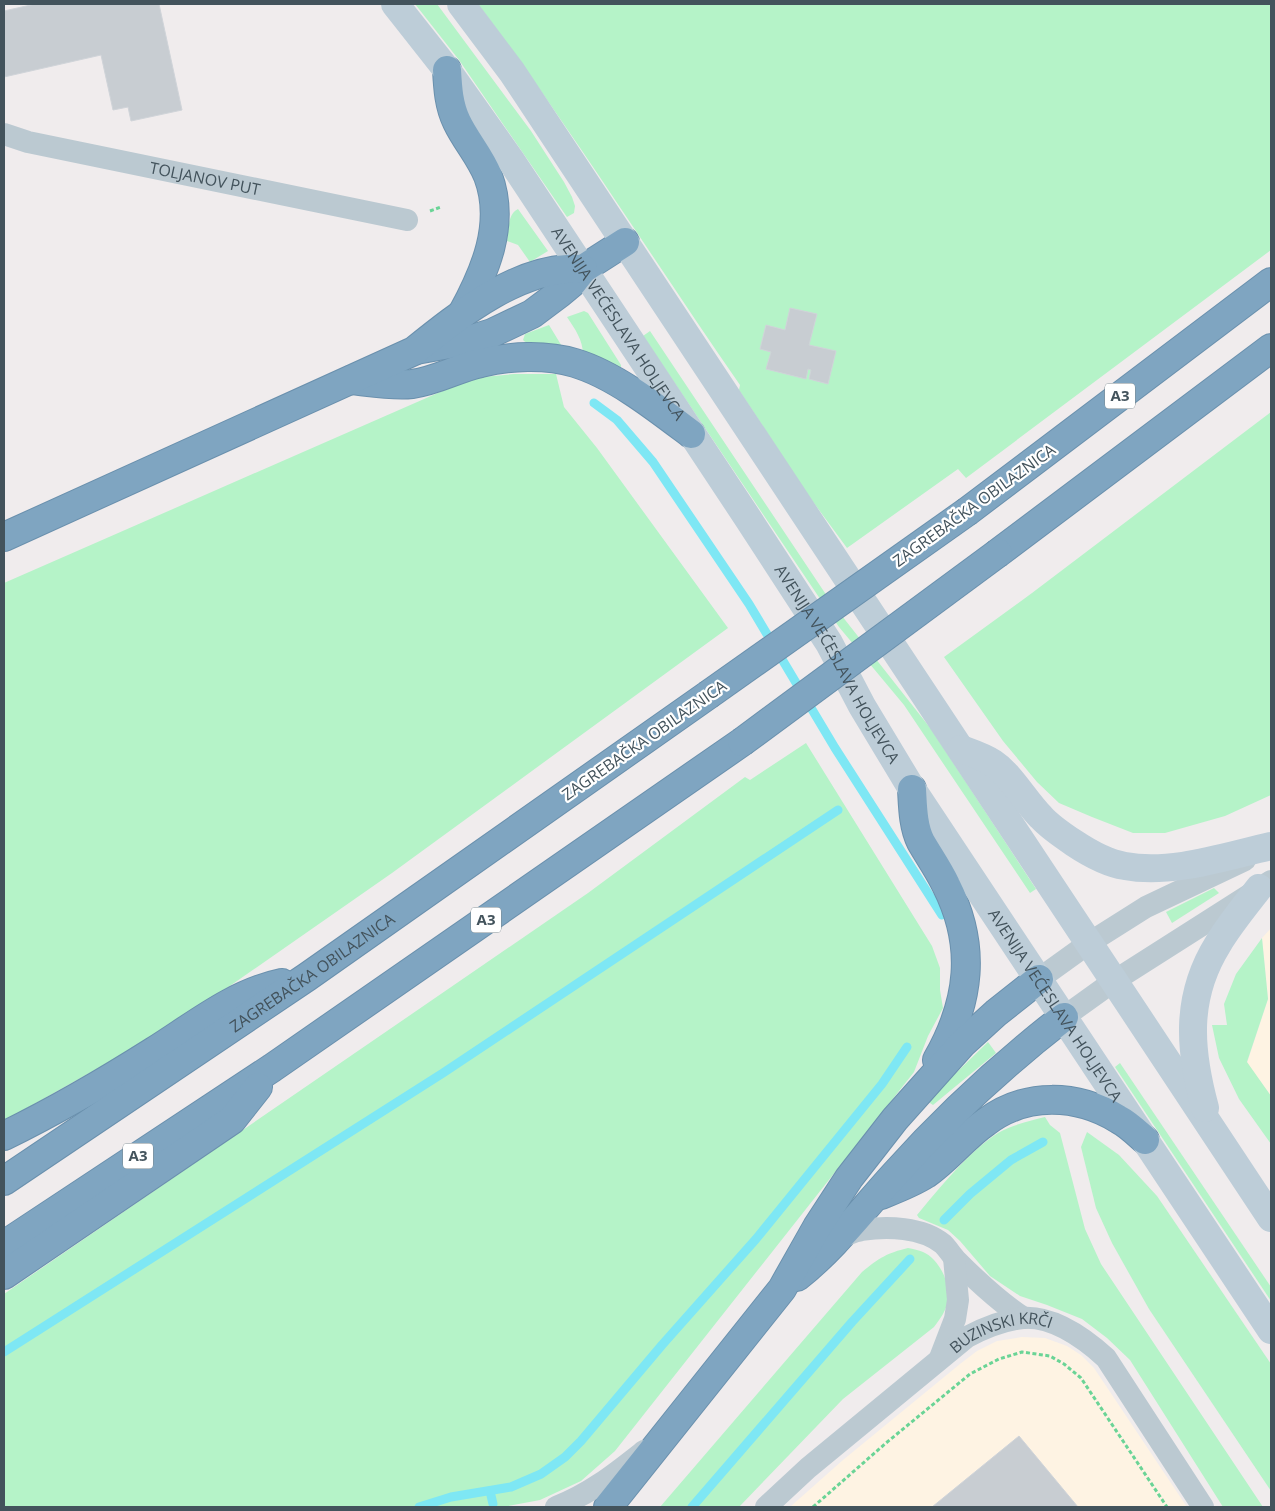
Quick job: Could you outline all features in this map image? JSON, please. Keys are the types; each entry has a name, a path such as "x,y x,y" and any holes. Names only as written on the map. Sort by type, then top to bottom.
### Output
{"highway":[{"path":"447,70 448,95 457,122 488,176 494,204 494,227 484,271 461,315"},
{"path":"414,351 446,346 492,333 524,317 560,293 572,283 583,269 625,242"},
{"path":"4,537 414,351 461,315 502,290 530,277 555,270 583,269"},
{"name":"ZAGREBAČKA OBILAZNICA","path":"4,1181 307,977 968,511 1271,282"},
{"name":"A3","path":"4,1245 272,1068 742,742 1271,348"},
{"path":"349,380 411,384 479,363 504,358 555,359 573,362 611,380 652,404 691,434"},
{"path":"912,789 913,810 920,840 956,904 964,933 967,961 964,988 957,1016 946,1044 920,1090"},
{"path":"4,1136 42,1118 119,1073 238,998 272,985 307,977"},
{"path":"610,1506 782,1289 849,1178 920,1090 962,1044 996,1013 1039,980"},
{"path":"782,1289 813,1265 953,1112 1014,1056 1064,1017"},
{"path":"4,1275 232,1120 272,1068"},
{"path":"873,1199 925,1175 987,1121 1003,1111 1025,1103 1047,1099 1080,1102 1100,1109 1120,1120 1145,1140"}],"main road":[{"name":"AVENIJA VEĆESLAVA HOLJEVCA","path":"395,4 447,70 510,159 808,609 829,643 862,706 912,789 1271,1330"},
{"path":"461,4 512,72 1271,1218"},
{"path":"961,749 993,763 1005,774 1042,819 1091,854 1108,861 1125,866 1150,869 1181,866 1271,847"},
{"path":"1210,1126 1202,1095 1192,1039 1192,1014 1202,976 1217,945 1265,884"}],"street":[{"name":"TOLJANOV PUT","path":"4,134 28,142 407,220"},
{"path":"1039,980 1089,943 1146,907 1271,847"},
{"path":"1064,1017 1114,981 1265,884"},
{"path":"840,1237 861,1230 906,1230 923,1233 944,1245 954,1258 987,1290 1024,1318"},
{"path":"939,1360 955,1319 958,1300 954,1258"},
{"name":"BUZINSKI KRČI","path":"766,1507 808,1468 968,1336 986,1327 1024,1318 1045,1321 1071,1332 1089,1342 1106,1358 1203,1507"},
{"path":"556,1507 575,1500 606,1481 666,1433"}],"path":[{"path":"813,1507 970,1374 999,1359 1022,1352 1050,1356 1064,1364 1081,1378 1167,1507"}],"shaded area":[{"path":"1271,928 1271,1096 1247,1063 1268,999 1262,938"},
{"path":"1022,1337 1045,1338 1067,1346 1081,1355 1094,1368 1187,1507 790,1507 843,1460 977,1351 997,1341"}],"green space":[{"path":"415,4 437,4 531,131 572,197 575,206 574,213 567,217 459,60"},
{"path":"478,4 1271,4 1271,250 966,478 958,469 847,548 808,495 739,390 740,385 578,145"},
{"path":"518,209 548,251 530,262 518,245 507,241 510,219 514,211"},
{"path":"584,311 588,313 621,365 621,368 618,370 583,355 576,330 567,317"},
{"path":"549,325 563,348 536,346 523,340 525,334"},
{"path":"650,331 831,602 931,729 1036,889 1030,893 904,705 839,627 643,336"},
{"path":"514,374 556,374 564,407 597,448 728,628 392,873 214,997 125,1053 4,1121 4,583 472,378"},
{"path":"1271,412 1271,795 1225,816 1165,833 1133,833 1059,803 1037,782 1003,741 944,657 1032,593"},
{"path":"806,743 932,946 940,968 940,990 943,1008 928,1036 914,1072 615,1451 581,1481 540,1500 503,1507 4,1507 4,1294 588,893 745,777 750,780"},
{"path":"1214,888 1219,893 1172,923 1166,912"},
{"path":"1262,938 1268,999 1247,1062 1271,1096 1271,1144 1239,1099 1219,1058 1212,1025 1227,1025 1224,1004 1236,974"},
{"path":"988,1042 996,1053 933,1105 927,1101"},
{"path":"1120,1063 1271,1287 1271,1301 1115,1067"},
{"path":"1045,1117 1050,1125 1060,1133 1085,1229 1101,1264 1263,1507 1223,1507 1130,1360 1107,1338 1082,1319 1020,1296 990,1276 948,1230 919,1218 917,1215 955,1171 987,1140 1009,1128"},
{"path":"1087,1132 1119,1155 1157,1196 1271,1364 1271,1491 1149,1309 1112,1243 1096,1208 1081,1147"},
{"path":"908,1248 929,1255 938,1265 947,1285 946,1307 934,1327 843,1399 739,1507 660,1507 862,1272 884,1257"}],"building":[{"path":"35,4 159,4 182,110 131,121 128,107 113,110 101,55 4,77 4,11"},
{"path":"790,308 817,314 809,345 836,351 828,384 809,379 811,370 808,369 806,379 766,369 771,352 760,349 766,325 785,330"},
{"path":"1019,1436 1078,1507 932,1507"}],"waterway":[{"path":"594,403 617,420 653,462 749,604 835,748 942,915"},
{"path":"4,1352 443,1073 838,810"},
{"path":"419,1507 451,1497 511,1487 541,1474 565,1457 756,1239 882,1084 907,1047"},
{"path":"944,1220 970,1194 1011,1160 1043,1142"},
{"path":"692,1507 852,1322 910,1259"},
{"path":"490,1491 493,1504"}]}
